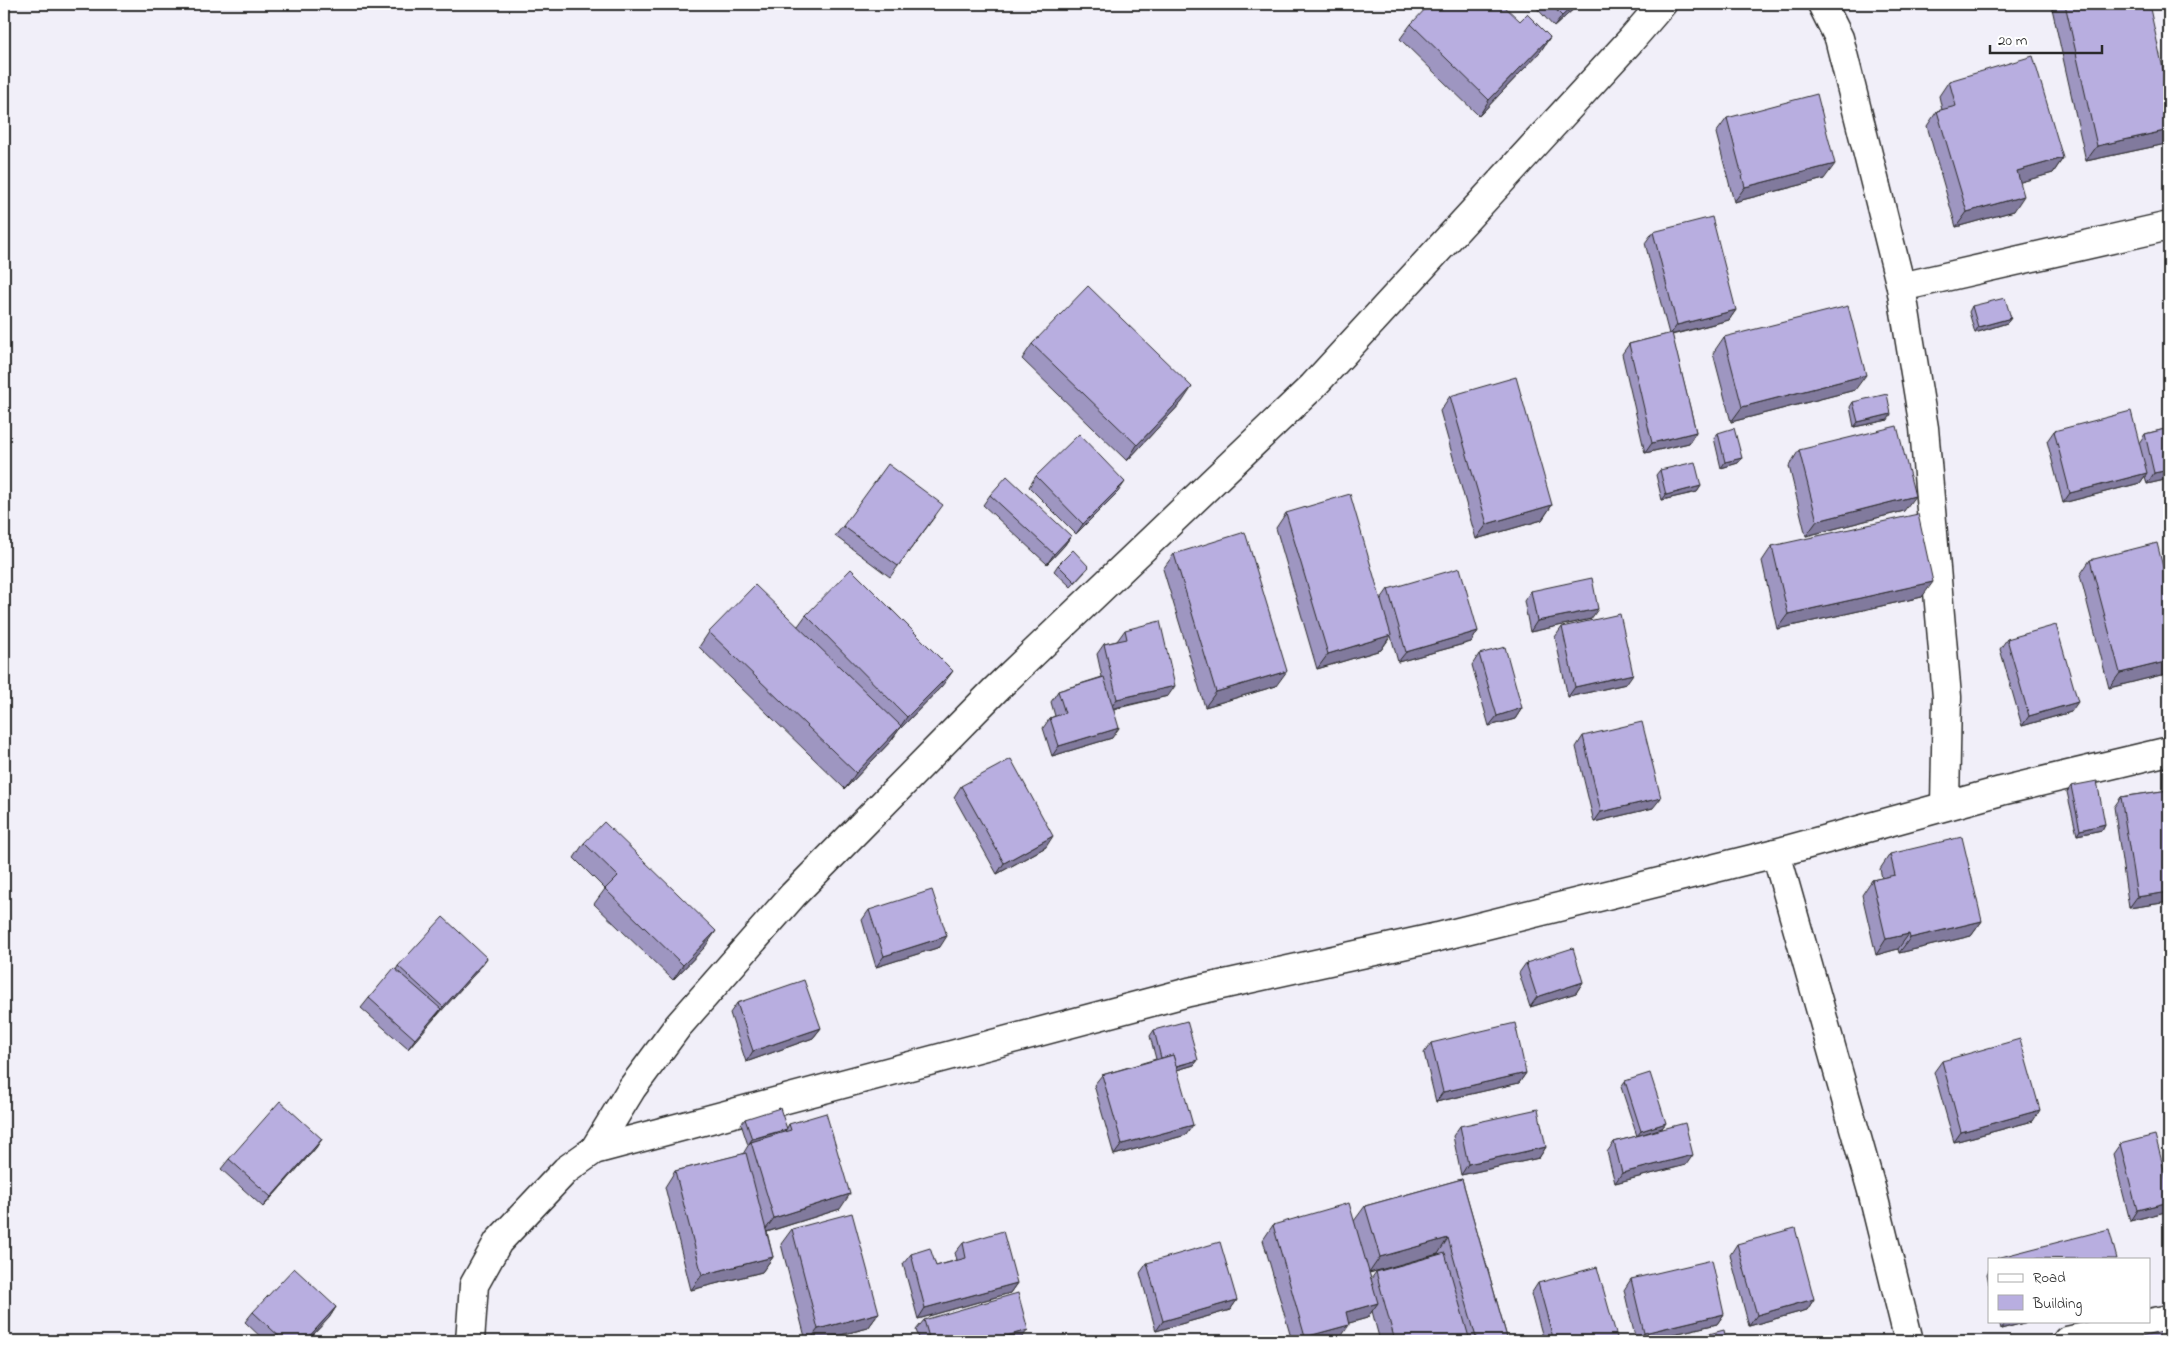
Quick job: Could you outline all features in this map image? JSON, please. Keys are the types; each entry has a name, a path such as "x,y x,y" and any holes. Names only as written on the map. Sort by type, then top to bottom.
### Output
{"street":[{"path":"594,1150 632,1088 678,1026 794,895 996,689 1313,386 1632,40 1662,4"},
{"path":"1822,4 1839,38 1900,287 1924,428 1947,697 1945,805"},
{"path":"1900,287 2169,226"},
{"path":"470,1341 474,1285 498,1242 566,1170 594,1150 1189,992 1438,937 1776,852 1945,805 2169,751"},
{"path":"1776,852 1872,1191 1909,1341"},
{"path":"2067,1341 2169,1319"}],"building":[{"path":"1430,4 1502,4 1520,21 1527,14 1550,37 1489,100 1411,24"},
{"path":"1550,4 1575,4 1562,16"},
{"path":"2065,4 2149,4 2169,97 2169,130 2097,146"},
{"path":"2033,56 2063,158 2017,171 2024,196 1967,212 1937,111 1956,106 1949,81"},
{"path":"1817,94 1835,164 1745,187 1727,118"},
{"path":"1712,217 1736,310 1677,325 1653,232"},
{"path":"1088,286 1192,387 1137,445 1032,344"},
{"path":"2005,298 2011,318 1978,327 1972,306"},
{"path":"1848,306 1866,375 1742,407 1724,337"},
{"path":"1672,333 1696,432 1652,443 1629,344"},
{"path":"1516,377 1552,505 1487,524 1450,396"},
{"path":"1887,394 1891,414 1858,422 1853,402"},
{"path":"2131,411 2147,473 2070,493 2054,431"},
{"path":"1897,426 1915,496 1817,521 1799,450"},
{"path":"1734,428 1742,458 1725,462 1718,433"},
{"path":"2169,428 2169,470 2154,473 2145,434"},
{"path":"1079,434 1125,482 1083,524 1036,476"},
{"path":"1695,462 1701,486 1666,495 1660,470"},
{"path":"888,464 943,505 898,566 843,526"},
{"path":"1007,476 1071,536 1054,554 990,495"},
{"path":"1350,494 1391,635 1328,654 1286,513"},
{"path":"1918,514 1933,582 1788,614 1772,546"},
{"path":"1245,532 1287,671 1216,692 1174,554"},
{"path":"2157,543 2169,591 2169,661 2120,673 2090,560"},
{"path":"1073,550 1089,567 1075,582 1058,565"},
{"path":"1460,568 1478,631 1406,652 1388,589"},
{"path":"851,569 953,671 907,717 806,615"},
{"path":"1592,578 1598,609 1537,621 1531,591"},
{"path":"755,585 901,726 856,773 709,632"},
{"path":"1620,614 1633,674 1575,687 1562,627"},
{"path":"1160,621 1175,686 1117,699 1104,644 1127,639 1125,630"},
{"path":"2056,625 2078,702 2029,716 2007,639"},
{"path":"1505,647 1522,708 1497,716 1479,654"},
{"path":"1104,677 1119,728 1059,746 1050,718 1065,713 1058,691"},
{"path":"1642,722 1661,798 1601,812 1583,736"},
{"path":"1011,759 1053,836 1004,863 961,786"},
{"path":"2097,781 2105,824 2080,830 2071,786"},
{"path":"2169,790 2169,892 2137,897 2121,797"},
{"path":"604,822 716,931 683,965 605,889 618,876 584,843"},
{"path":"1962,837 1982,921 1910,938 1909,934 1886,939 1872,880 1895,875 1890,854"},
{"path":"932,890 947,936 884,956 869,910"},
{"path":"443,917 487,958 443,1007 398,966"},
{"path":"1573,948 1583,982 1537,997 1526,963"},
{"path":"394,968 441,1009 415,1039 369,998"},
{"path":"804,980 821,1028 753,1051 737,1003"},
{"path":"1187,1021 1198,1060 1176,1066 1173,1055 1161,1058 1154,1030"},
{"path":"1515,1023 1526,1073 1443,1092 1431,1043"},
{"path":"2020,1039 2040,1110 1961,1132 1942,1061"},
{"path":"1173,1055 1193,1125 1122,1144 1102,1075"},
{"path":"1650,1073 1666,1123 1641,1131 1625,1081"},
{"path":"280,1101 322,1139 271,1197 229,1159"},
{"path":"780,1108 787,1129 752,1139 745,1119"},
{"path":"1538,1109 1546,1147 1468,1164 1460,1126"},
{"path":"826,1113 850,1194 774,1218 751,1142 791,1130 789,1124"},
{"path":"1685,1123 1693,1155 1622,1173 1614,1142"},
{"path":"2155,1135 2169,1189 2169,1202 2137,1210 2120,1144"},
{"path":"746,1153 773,1257 702,1275 675,1171"},
{"path":"1462,1179 1508,1341 1477,1341 1448,1238 1380,1257 1365,1206"},
{"path":"1349,1203 1378,1303 1346,1312 1349,1325 1305,1337 1273,1225"},
{"path":"852,1213 879,1313 818,1329 792,1229"},
{"path":"1795,1228 1814,1299 1757,1315 1737,1244"},
{"path":"2109,1229 2117,1258 1997,1258"},
{"path":"1003,1231 1017,1283 925,1308 911,1254 930,1248 936,1266 966,1258 963,1243"},
{"path":"1220,1242 1237,1300 1163,1321 1147,1263"},
{"path":"1445,1253 1470,1341 1395,1341 1376,1272"},
{"path":"1712,1260 1724,1314 1644,1333 1631,1279"},
{"path":"1597,1267 1618,1341 1554,1341 1538,1283"},
{"path":"294,1268 336,1307 305,1341 284,1341 253,1312"},
{"path":"1018,1293 1028,1330 988,1341 930,1341 924,1320"},
{"path":"1724,1330 1726,1341 1706,1341 1705,1335"},
{"path":"2161,1332 2163,1341 2125,1341"}]}
